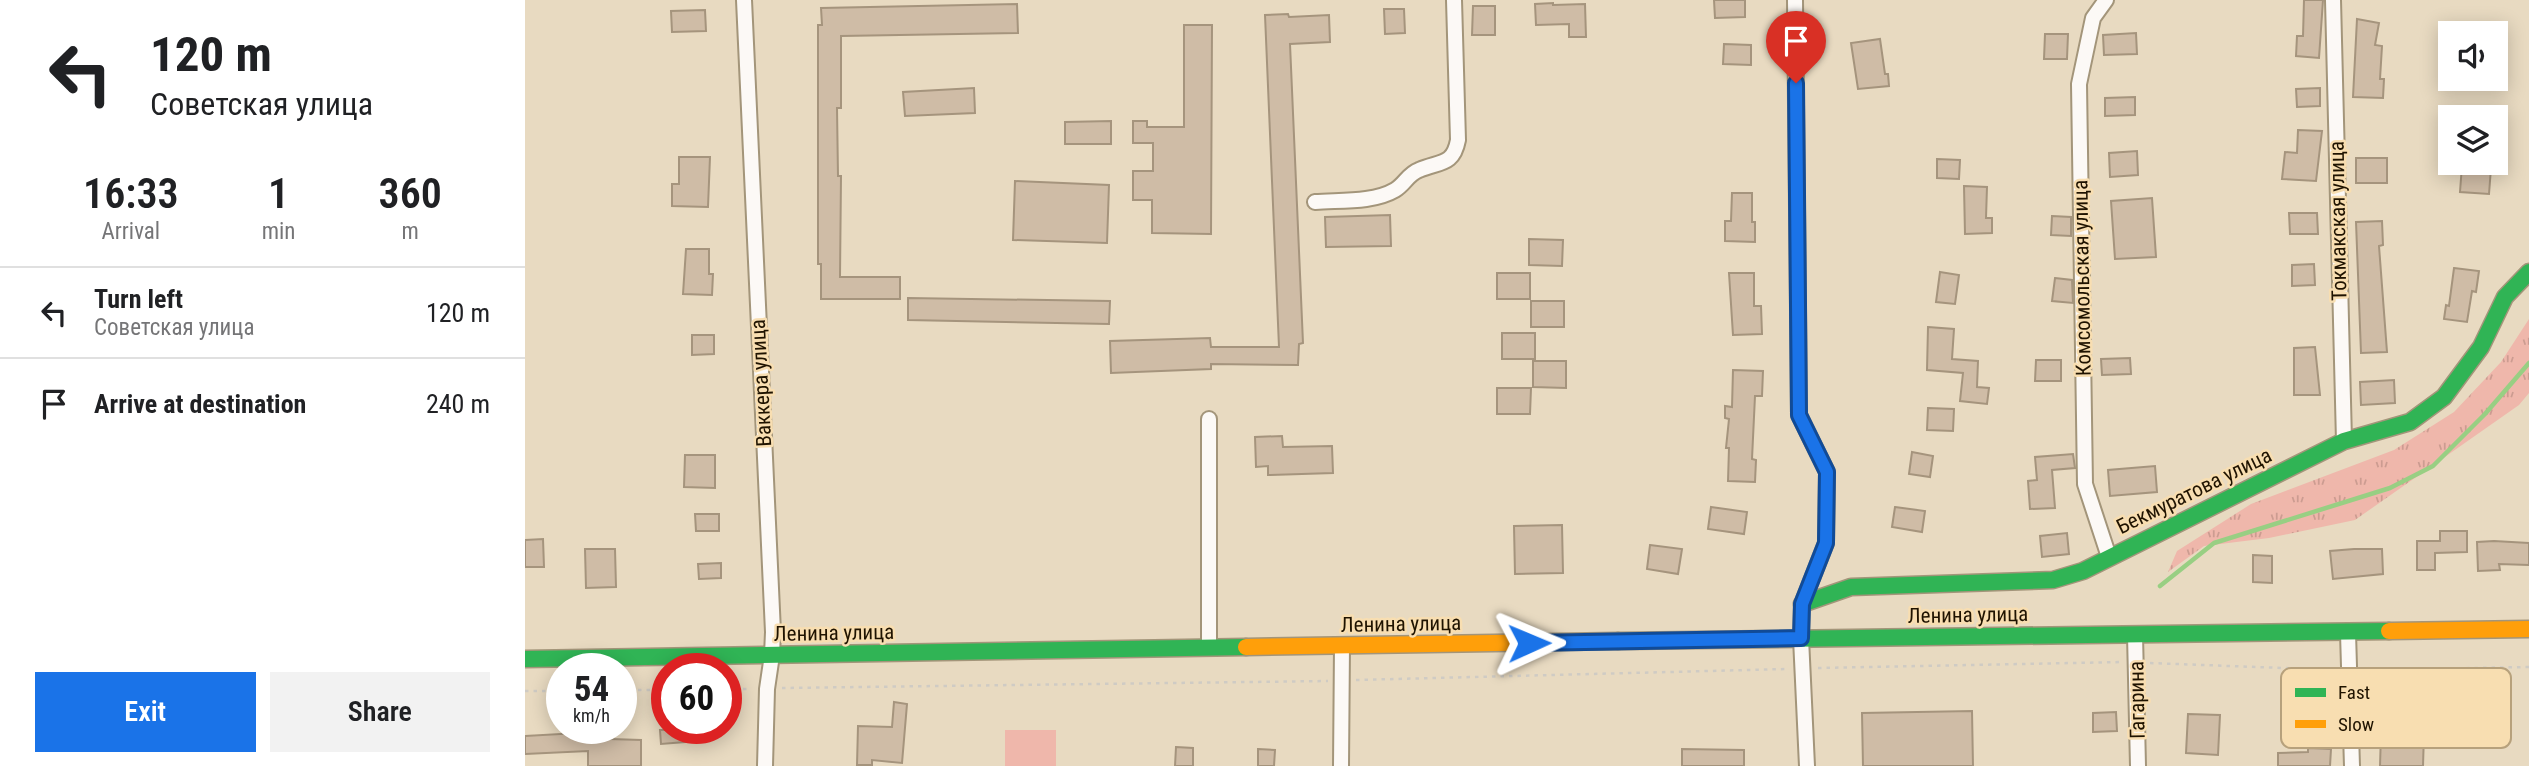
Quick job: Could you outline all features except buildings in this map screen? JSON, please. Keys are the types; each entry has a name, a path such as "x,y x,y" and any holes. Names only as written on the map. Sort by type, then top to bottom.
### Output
{"main road":[{"name":"Бекмуратова улица","path":"1802,604 1851,587 2053,579 2083,571 2344,441 2410,422 2444,397 2481,347 2505,297 2529,272"},
{"name":"Ленина улица","path":"525,659 2529,629"}],"street":[{"name":"Ваккера улица","path":"744,0 772,655 767,689 765,766"},
{"path":"1315,202 1381,196 1401,186 1406,177 1448,161 1455,153 1458,139 1454,0"},
{"path":"1795,0 1799,415 1827,472 1826,543 1802,604 1807,766"},
{"name":"Комсомольская улица","path":"2106,0 2093,18 2080,84 2085,484 2109,557"},
{"name":"Токмакская улица","path":"2333,0 2344,441"},
{"path":"1209,419 1209,648"},
{"path":"2348,633 2350,668"},
{"name":"Гагарина","path":"2135,635 2138,766"},
{"path":"1341,766 1342,646"},
{"path":"2352,748 2353,766"}],"path":[{"path":"742,689 1342,681 2136,662 2281,668"},
{"path":"2484,668 2529,667"},
{"path":"525,691 546,691"}],"green space":[{"path":"2529,319 2529,393 2519,405 2355,520 2269,538 2204,546 2168,572 2177,551 2251,504 2394,450 2454,412 2501,362"},
{"path":"1005,730 1056,730 1056,766 1005,766"}],"waterway":[{"path":"2160,586 2214,543 2390,488 2433,466 2485,414 2529,363"}],"traffic: fast":[{"path":"1802,604 1851,587 2053,580 2083,571 2344,441 2410,422 2444,397 2481,347 2505,297 2529,272"},
{"path":"1618,641 2389,631"},
{"path":"525,659 1246,647"}],"traffic: slow":[{"path":"2389,631 2529,629"},
{"path":"1246,647 1618,641"}],"route":[{"path":"1529,643 1801,638 1802,604 1826,543 1827,472 1799,415 1796,83"}]}
